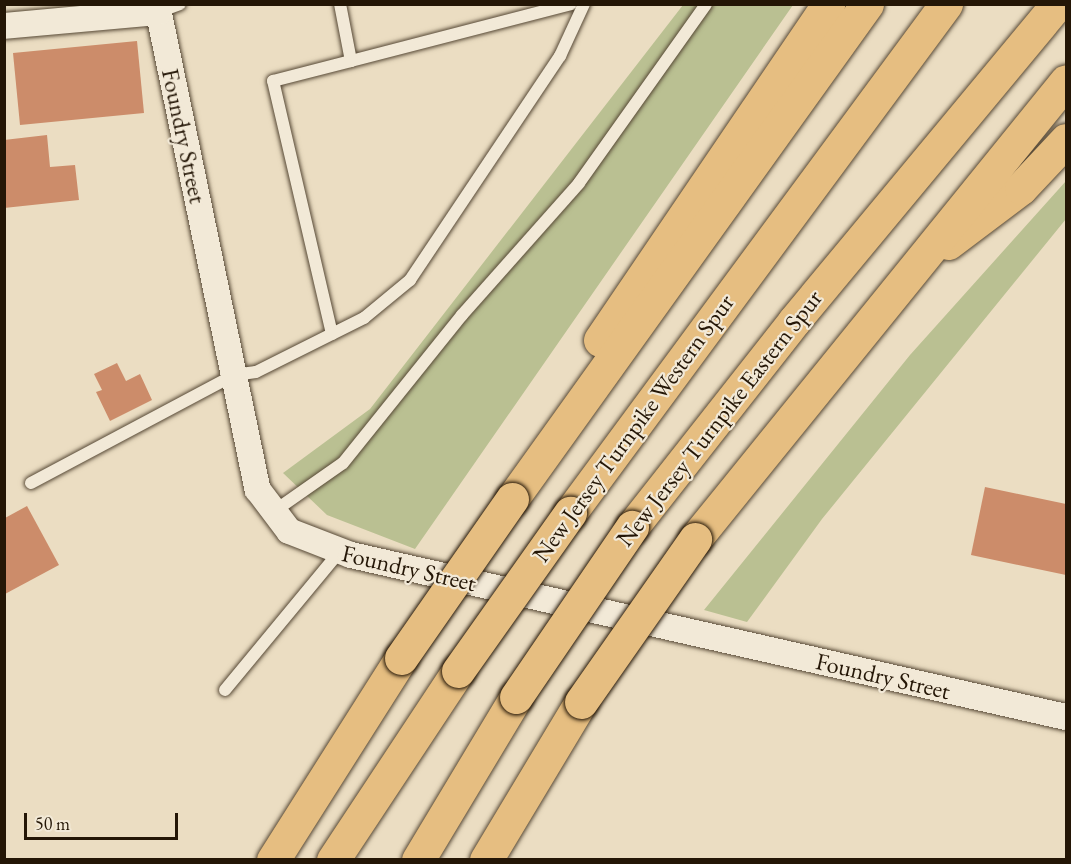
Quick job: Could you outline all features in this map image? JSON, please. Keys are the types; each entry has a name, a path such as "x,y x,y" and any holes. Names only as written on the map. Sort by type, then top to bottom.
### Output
{"highway":[{"path":"542,456 606,330 828,4"},
{"path":"277,852 401,658 542,456 867,4"},
{"name":"New Jersey Turnpike Western Spur","path":"333,860 458,671 570,513 946,4"},
{"name":"New Jersey Turnpike Eastern Spur","path":"418,860 516,697 632,527 794,321 1057,4"},
{"path":"486,860 581,702 695,538 905,275 1066,81"},
{"path":"905,275 1022,188 1066,140"}],"street":[{"name":"Foundry Street","path":"165,7 234,375 258,490 272,513 289,531 339,552 1066,717"},
{"path":"4,27 165,7"}],"lane":[{"path":"340,4 351,61"},
{"path":"332,333 273,81 571,4"},
{"path":"32,483 234,375 256,372 364,318 410,280 560,56 584,4"},
{"path":"272,513 343,463 462,315 579,183 706,4"},
{"path":"225,690 339,552"}],"green space":[{"path":"683,5 793,5 415,549 327,515 283,473 370,409"},
{"path":"1066,181 1066,219 822,519 747,622 704,610 910,355"}],"building":[{"path":"137,41 144,113 20,125 13,53"},
{"path":"47,135 50,167 75,165 79,200 4,208 4,140"},
{"path":"117,363 126,381 140,374 152,400 110,421 96,392 102,390 94,374"},
{"path":"985,487 1066,504 1066,575 971,555"},
{"path":"27,506 59,565 5,594 5,518"}]}
